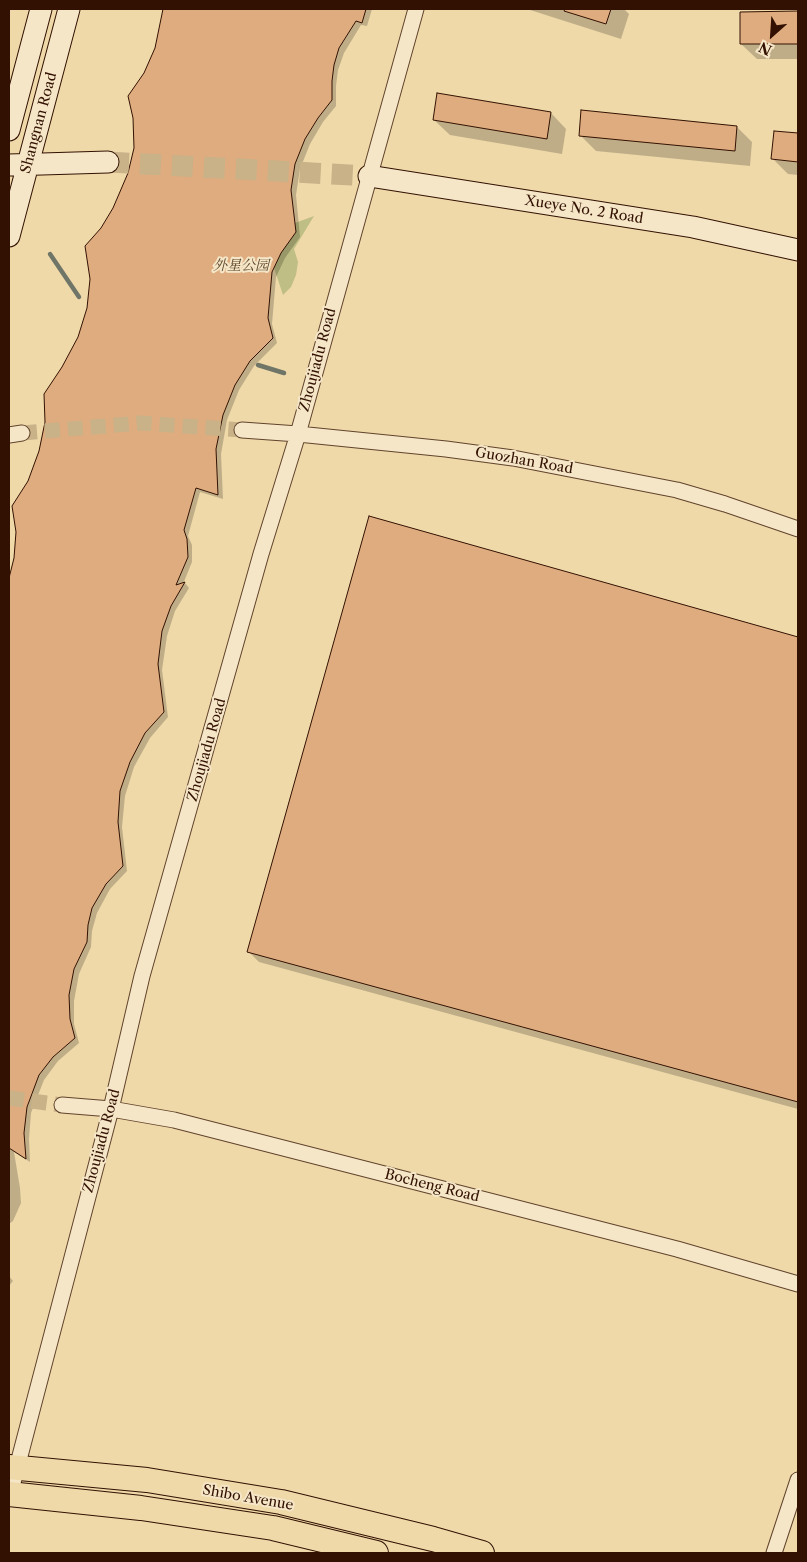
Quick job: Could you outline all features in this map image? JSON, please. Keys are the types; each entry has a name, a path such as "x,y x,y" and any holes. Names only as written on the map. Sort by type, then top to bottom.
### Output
{"main road":[{"name":"Shibo Avenue","path":"13,1467 147,1480 281,1502 433,1539 482,1553"},
{"name":"Shibo Avenue","path":"9,1494 141,1508 273,1528 376,1553"}],"street":[{"name":"Shangnan Road","path":"9,130 41,9"},
{"name":"Shangnan Road","path":"9,236 19,164 69,9"},
{"name":"Zhoujiadu Road","path":"9,1494 13,1467 111,1109 142,976 261,554 298,434 416,9"},
{"path":"19,164 108,162"},
{"name":"Xueye No. 2 Road","path":"369,176 693,227 798,250"},
{"name":"Guozhan Road","path":"242,430 446,449 513,458 677,490 798,529"},
{"name":"Bocheng Road","path":"62,1105 111,1109 174,1120 677,1249 798,1284"},
{"path":"774,1553 798,1480"}],"shaded area":[{"path":"314,216 294,249 298,262 296,275 291,287 283,295 265,241 276,230"}],"building":[{"path":"163,9 366,9 362,23 356,21 339,48 334,65 332,100 305,139 295,164 291,190 296,232 281,253 272,272 268,318 273,338 250,361 235,385 223,415 216,449 218,495 196,488 184,530 187,539 188,557 176,585 185,582 171,606 162,631 158,664 164,712 145,733 130,762 120,791 118,822 123,866 106,884 92,908 87,942 74,969 69,995 70,1019 75,1038 53,1057 39,1075 27,1107 24,1133 26,1159 9,1148 9,578 14,558 16,532 12,506 28,481 39,451 45,422 44,394 62,367 78,337 87,308 90,279 85,246 101,228 113,208 128,173 134,148 133,118 128,96 144,73 155,48"},
{"path":"565,9 611,9 606,24 564,11"},
{"path":"798,11 798,44 740,44 740,12"},
{"path":"437,93 551,112 547,139 433,120"},
{"path":"581,110 737,126 735,151 579,136"},
{"path":"774,131 798,133 798,162 771,159"},
{"path":"369,516 798,637 798,1102 247,952"}],"waterway":[{"path":"50,254 79,297"},
{"path":"258,365 284,373"}],"tunnel":[{"path":"108,162 369,176"},
{"path":"22,433 140,423 242,430"},
{"path":"9,1098 62,1105"}],"park label":[{"name":"外星公园","path":"241,266"}]}
